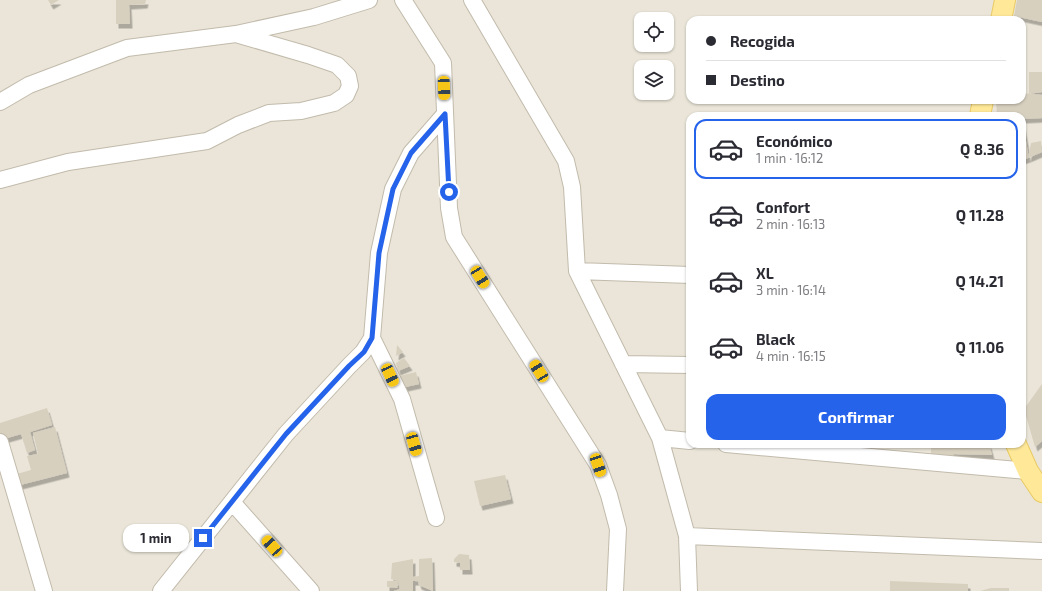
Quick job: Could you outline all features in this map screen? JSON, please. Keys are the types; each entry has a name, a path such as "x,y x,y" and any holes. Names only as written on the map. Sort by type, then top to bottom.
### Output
{"main road":[{"path":"1002,16 1005,0"},
{"path":"1018,448 1028,471 1042,492"}],"street":[{"path":"0,102 29,85 127,48 236,34 314,18 369,0"},
{"path":"403,0 443,63 449,208 454,237 598,465 609,495 618,529 615,591"},
{"path":"472,0 566,161 572,187 577,271 660,438 687,536 689,591"},
{"path":"0,180 68,162 207,141 238,125 269,113 301,111 328,105 346,95 350,86 348,76 337,65 236,34"},
{"path":"161,591 286,434 349,366 364,352 372,338 379,253 393,189 411,153 445,114"},
{"path":"577,271 686,274"},
{"path":"372,338 402,399 436,518"},
{"path":"623,364 686,365"},
{"path":"660,438 686,441"},
{"path":"0,442 44,591"},
{"path":"771,448 1028,471"},
{"path":"232,502 311,591"},
{"path":"687,536 1042,551"}],"shaded area":[{"path":"0,0 1042,0 1042,591 0,591"}],"building":[{"path":"48,0 59,0 51,5"},
{"path":"116,0 146,0 145,4 129,5 130,24 116,24"},
{"path":"1017,0 1042,0 1042,22 1026,19 1026,16 1014,16"},
{"path":"1029,72 1042,72 1042,92 1029,94"},
{"path":"1026,93 1042,95 1042,118 1026,119 1026,112 997,112 996,104 1026,104"},
{"path":"1041,141 1042,152 1028,158 1031,143"},
{"path":"1026,147 1028,158 1026,159"},
{"path":"397,345 403,352 396,356"},
{"path":"404,358 410,366 398,371 396,363"},
{"path":"416,372 419,384 401,388 399,376"},
{"path":"1042,384 1042,441 1035,447 1026,416 1026,406"},
{"path":"47,408 52,425 30,432 35,450 27,453 21,434 0,440 0,423"},
{"path":"55,427 67,473 16,486 13,475 31,470 27,456 38,454 33,433"},
{"path":"931,448 990,448 992,455 953,454 956,460 931,458"},
{"path":"505,475 511,499 480,506 474,481"},
{"path":"459,554 469,555 470,570 460,570 460,563 454,562 454,559"},
{"path":"432,558 433,591 419,585 418,581 413,581 413,591 394,591 400,589 398,581 391,579 392,563 413,559 413,577 419,576 419,559"},
{"path":"387,581 398,581 397,588 387,587"},
{"path":"890,581 968,584 968,591 890,591"},
{"path":"991,588 1009,588 1009,591 980,591"}],"route":[{"path":"203,538 286,434 349,366 364,352 372,338 379,253 393,189 411,153 445,114 449,192"}]}
